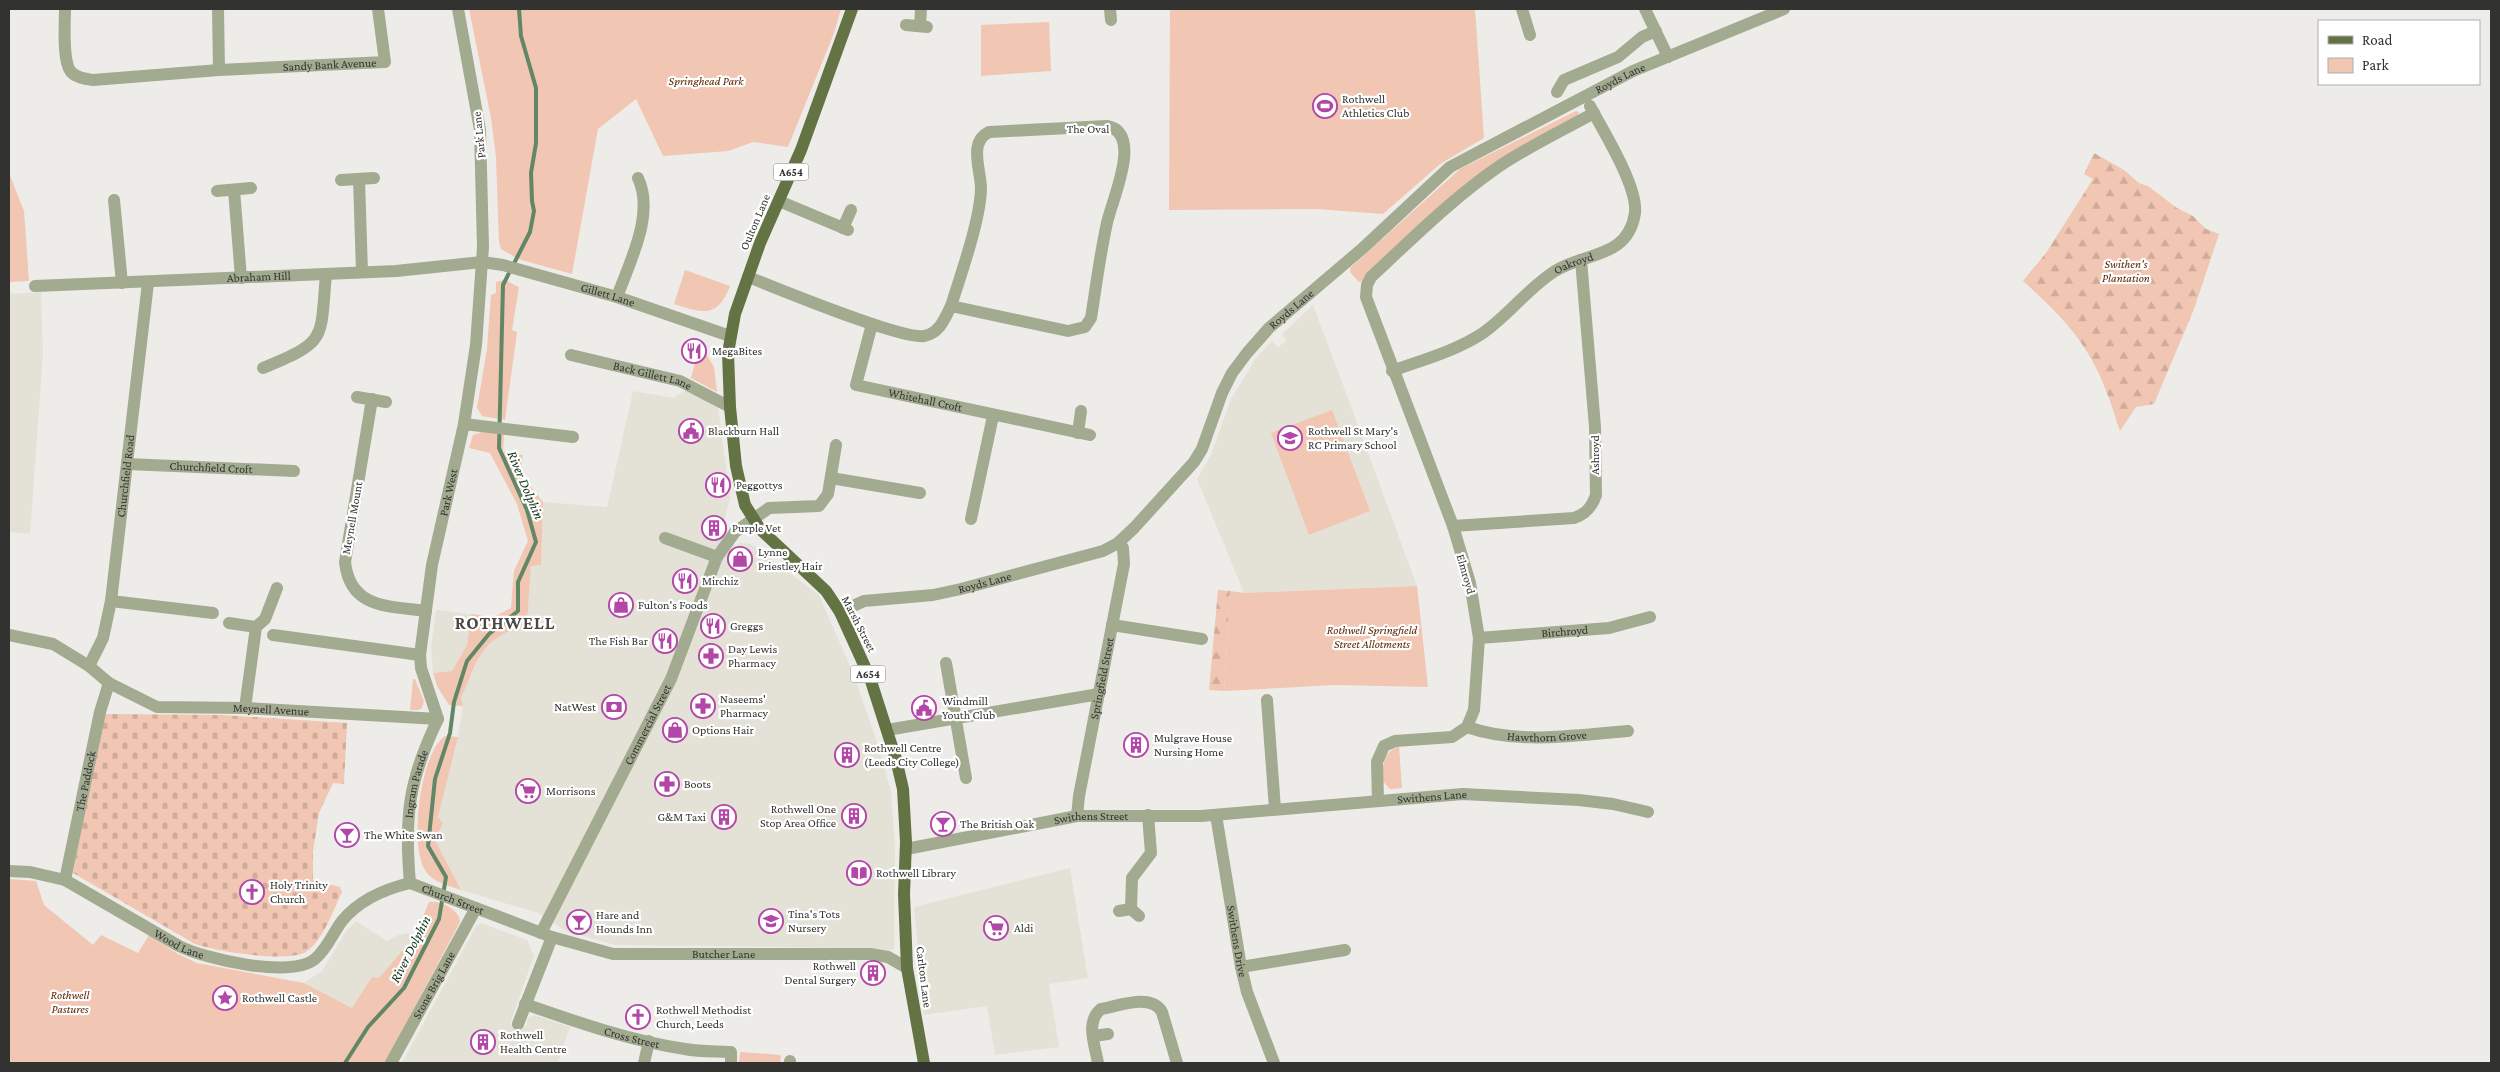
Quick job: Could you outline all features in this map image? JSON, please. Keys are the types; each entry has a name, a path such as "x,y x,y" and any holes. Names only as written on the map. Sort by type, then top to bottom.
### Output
{"main road":[{"name":"Oulton Lane","path":"730,336 748,277 801,150 852,9"},
{"name":"Marsh Street","path":"730,336 727,370 740,489 752,519 776,547 826,591 840,612 870,678 887,730 902,789 906,849 904,894"},
{"name":"Carlton Lane","path":"904,894 907,968 924,1063"}],"street":[{"name":"Sandy Bank Avenue","path":"64,9 66,60 71,72 82,78 93,80 219,70 385,62 378,9"},
{"path":"218,9 219,70"},
{"name":"Park Lane","path":"458,9 480,130 484,212 482,262"},
{"path":"906,26 923,27 921,9"},
{"path":"1522,9 1521,12 1530,35"},
{"path":"1645,9 1668,57"},
{"name":"Royds Lane","path":"840,612 872,599 933,595 971,587 1086,556 1118,543 1161,500 1194,462 1202,449 1222,393 1232,373 1269,328 1362,248 1450,167 1633,71 1784,9"},
{"path":"1557,92 1564,80 1618,57 1642,38 1656,31"},
{"name":"Oakroyd","path":"1392,371 1452,349 1484,332 1543,279 1556,270 1600,255 1616,247 1629,232 1635,213 1634,192 1586,97"},
{"name":"Royds Lane","path":"1365,291 1371,277 1459,196 1502,164 1594,113"},
{"name":"The Oval","path":"748,277 872,324 916,336 924,336 939,327 951,306 979,205 981,186 977,150 980,139 990,132 1107,126 1116,129 1122,137 1122,174 1107,222 1091,318 1084,328 1068,331 951,306"},
{"path":"617,297 646,210 643,188 639,177"},
{"path":"341,180 374,178"},
{"path":"359,179 362,272"},
{"path":"217,191 251,188"},
{"path":"234,190 241,278"},
{"path":"114,200 122,283"},
{"path":"779,201 845,229 851,210"},
{"name":"Ashroyd","path":"1453,526 1574,518 1582,515 1594,503 1596,495 1595,427 1581,260"},
{"name":"Gillett Lane","path":"482,262 503,264 617,297 730,336"},
{"name":"Abraham Hill","path":"34,286 326,274 482,262"},
{"name":"Park West","path":"438,719 423,675 420,655 439,526 464,424 476,345 482,262"},
{"path":"263,368 304,349 317,338 321,327 326,274"},
{"name":"Churchfield Road","path":"89,666 103,638 111,601 148,282"},
{"name":"Elmroyd","path":"1365,291 1392,371 1453,526 1470,583 1479,638 1474,710 1467,727"},
{"name":"Whitehall Croft","path":"872,324 850,383 993,416 1084,434 1081,411"},
{"name":"Back Gillett Lane","path":"571,356 680,381 730,407"},
{"path":"357,396 386,402"},
{"name":"Meynell Mount","path":"372,399 345,562 346,572 354,590 370,602 426,611"},
{"path":"971,519 993,416"},
{"path":"464,424 573,437"},
{"path":"836,445 831,478 920,493"},
{"name":"Churchfield Croft","path":"127,464 294,471"},
{"name":"Commercial Street","path":"518,1024 546,935 671,679 717,557 735,532 769,508 819,506 828,494 831,478"},
{"path":"665,538 717,557"},
{"name":"Springfield Street","path":"1077,816 1124,564 1123,548 1118,543"},
{"path":"245,708 256,627 265,619 277,588"},
{"path":"111,601 213,613"},
{"name":"Birchroyd","path":"1479,638 1609,628 1650,617"},
{"path":"229,623 256,627"},
{"path":"1112,625 1202,638"},
{"path":"283,632 420,655"},
{"name":"Meynell Avenue","path":"9,635 53,644 89,666 109,683 157,707 245,708 438,719"},
{"path":"946,663 966,778"},
{"name":"The Paddock","path":"65,880 100,712 109,683"},
{"path":"887,730 1099,694"},
{"path":"1267,700 1275,810"},
{"name":"Ingram Parade","path":"410,883 408,836 412,784 422,753 438,719"},
{"path":"1378,801 1377,762 1384,746 1395,741 1452,737 1467,727"},
{"name":"Hawthorn Grove","path":"1467,727 1487,732 1537,739 1628,731"},
{"name":"Swithens Lane","path":"1216,815 1463,794 1578,800 1612,804 1648,812"},
{"path":"1130,912 1132,878 1151,853 1148,815"},
{"name":"Swithens Street","path":"906,849 1077,816 1216,815"},
{"name":"Swithens Drive","path":"1216,815 1241,967 1247,992 1274,1063"},
{"name":"Wood Lane","path":"9,871 30,872 65,880 188,950 241,962 280,968 306,964 315,959 325,948 342,921"},
{"name":"Church Street","path":"342,921 352,910 373,896 410,883 546,935"},
{"name":"Stone Brig Lane","path":"392,1063 476,908"},
{"name":"Butcher Lane","path":"546,935 613,954 864,954 888,957 907,968"},
{"path":"1241,967 1345,950"},
{"path":"1098,1063 1093,1036 1093,1019 1101,1009 1143,1002 1152,1002 1162,1012 1177,1063"},
{"name":"Cross Street","path":"525,1004 602,1030 649,1041 685,1049 731,1052 731,1063"},
{"path":"1093,1036 1108,1034"},
{"path":"644,1063 649,1041"}],"shaded area":[{"path":"41,292 43,354 30,534 9,532 9,294"},
{"name":"Rothwell St Mary's RC Primary School","path":"1313,305 1417,586 1244,593 1197,479 1211,455 1231,399 1256,358 1272,341 1278,348 1286,340 1282,334"},
{"path":"687,389 718,406 730,498 721,535 736,546 740,543 751,544 819,595 853,673 874,733 891,791 895,848 894,949 888,951 855,948 615,945 566,931 538,913 461,890 435,840 443,823 438,817 457,742 463,706 461,698 483,648 501,634 527,623 531,566 541,565 543,502 607,507 633,391 674,398"},
{"path":"436,610 471,614 467,645 452,671 433,673 431,647"},
{"path":"1070,868 1088,978 1049,984 1059,1047 995,1055 987,1006 924,1015 914,907"},
{"path":"356,921 387,941 398,935 408,933 415,936 379,978 372,978 352,1008 304,983 322,971 347,930"},
{"path":"481,923 527,940 534,956 510,1023 526,1027 528,1018 534,1015 570,1027 558,1063 402,1063 476,926"}],"green space":[{"name":"Springhead Park","path":"469,9 841,9 834,33 788,147 753,142 728,151 663,156 636,99 598,129 572,274 518,259 501,249 499,242 496,157 491,118"},
{"name":"Rothwell Athletics Club","path":"1170,9 1475,9 1484,138 1440,164 1383,214 1316,209 1169,210"},
{"path":"1049,22 1051,71 981,76 981,25"},
{"path":"1576,111 1579,112 1578,116 1495,162 1471,180 1363,281 1359,282 1350,272 1350,268 1460,169"},
{"name":"Swithen's Plantation","path":"2094,153 2124,170 2139,183 2148,186 2177,208 2193,216 2206,229 2219,234 2194,309 2154,404 2136,407 2120,431 2104,384 2085,348 2059,316 2023,281 2046,253 2093,179 2084,174"},
{"path":"9,173 24,211 29,281 9,282"},
{"path":"685,270 730,286 720,304 714,309 701,311 674,304"},
{"path":"504,280 519,287 512,330 517,332 505,420 482,416 477,408 487,349 491,295 496,293 496,282"},
{"path":"700,344 714,367 717,392 691,378"},
{"path":"1332,410 1370,511 1309,535 1271,433"},
{"path":"482,432 504,434 503,452 523,455 520,473 543,502 541,565 531,566 527,623 499,636 490,643 478,660 461,698 463,706 449,705 437,686 433,673 452,671 467,645 471,614 494,617 511,608 514,571 528,541 517,504 490,453 469,448 473,435"},
{"name":"Rothwell Springfield Street Allotments","path":"1417,586 1428,687 1336,685 1224,691 1230,591 1244,593"},
{"path":"1218,590 1230,591 1224,691 1209,690"},
{"path":"413,679 415,679 424,701 422,708 418,710 410,710"},
{"path":"103,714 221,715 347,723 344,784 333,783 319,813 313,851 313,880 340,887 342,892 323,932 313,946 298,955 270,956 235,953 195,944 73,873"},
{"path":"445,736 458,737 438,817 443,823 435,840 461,890 441,883 428,874 420,858 418,841 418,821 423,779 436,746"},
{"path":"1399,746 1402,788 1390,789 1382,780 1384,764 1390,752"},
{"name":"Rothwell Pastures","path":"9,879 36,881 44,905 93,945 101,935 138,953 149,935 178,954 197,963 304,983 352,1008 372,977 379,978 415,936 429,902 438,902 453,909 457,913 460,922 385,1063 9,1063"},
{"path":"740,1052 781,1055 780,1063 739,1063"}],"waterway":[{"name":"River Dolphin","path":"345,1063 368,1027 404,988 439,919 446,877 428,846 435,779 450,733 454,702 467,661 489,634 518,611 518,582 536,542 527,510 499,448 503,285 530,232 534,211 531,173 536,143 536,88 521,36 519,9"}],"place":[{"name":"Rothwell Athletics Club","path":"1325,106"},
{"name":"MegaBites","path":"694,351"},
{"name":"Blackburn Hall","path":"691,431"},
{"name":"Rothwell St Mary's RC Primary School","path":"1290,438"},
{"name":"Peggottys","path":"718,485"},
{"name":"Purple Vet","path":"714,528"},
{"name":"Lynne Priestley Hair","path":"740,559"},
{"name":"Mirchiz","path":"685,581"},
{"name":"Fulton's Foods","path":"621,605"},
{"name":"Greggs","path":"713,626"},
{"name":"The Fish Bar","path":"665,641"},
{"name":"Day Lewis Pharmacy","path":"711,656"},
{"name":"Naseems' Pharmacy","path":"703,706"},
{"name":"NatWest","path":"614,707"},
{"name":"Windmill Youth Club","path":"924,708"},
{"name":"Options Hair","path":"675,730"},
{"name":"Mulgrave House Nursing Home","path":"1136,745"},
{"name":"Rothwell Centre (Leeds City College)","path":"847,755"},
{"name":"Boots","path":"667,784"},
{"name":"Morrisons","path":"528,791"},
{"name":"Rothwell One Stop Area Office","path":"854,816"},
{"name":"G&M Taxi","path":"724,817"},
{"name":"The British Oak","path":"943,824"},
{"name":"The White Swan","path":"347,835"},
{"name":"Rothwell Library","path":"859,873"},
{"name":"Holy Trinity Church","path":"252,892"},
{"name":"Tina's Tots Nursery","path":"771,921"},
{"name":"Hare and Hounds Inn","path":"579,922"},
{"name":"Aldi","path":"996,928"},
{"name":"Rothwell Dental Surgery","path":"873,973"},
{"name":"Rothwell Castle","path":"225,998"},
{"name":"Rothwell Methodist Church, Leeds","path":"638,1017"},
{"name":"Rothwell Health Centre","path":"483,1042"}],"district":[{"name":"ROTHWELL","path":"505,623"}]}
